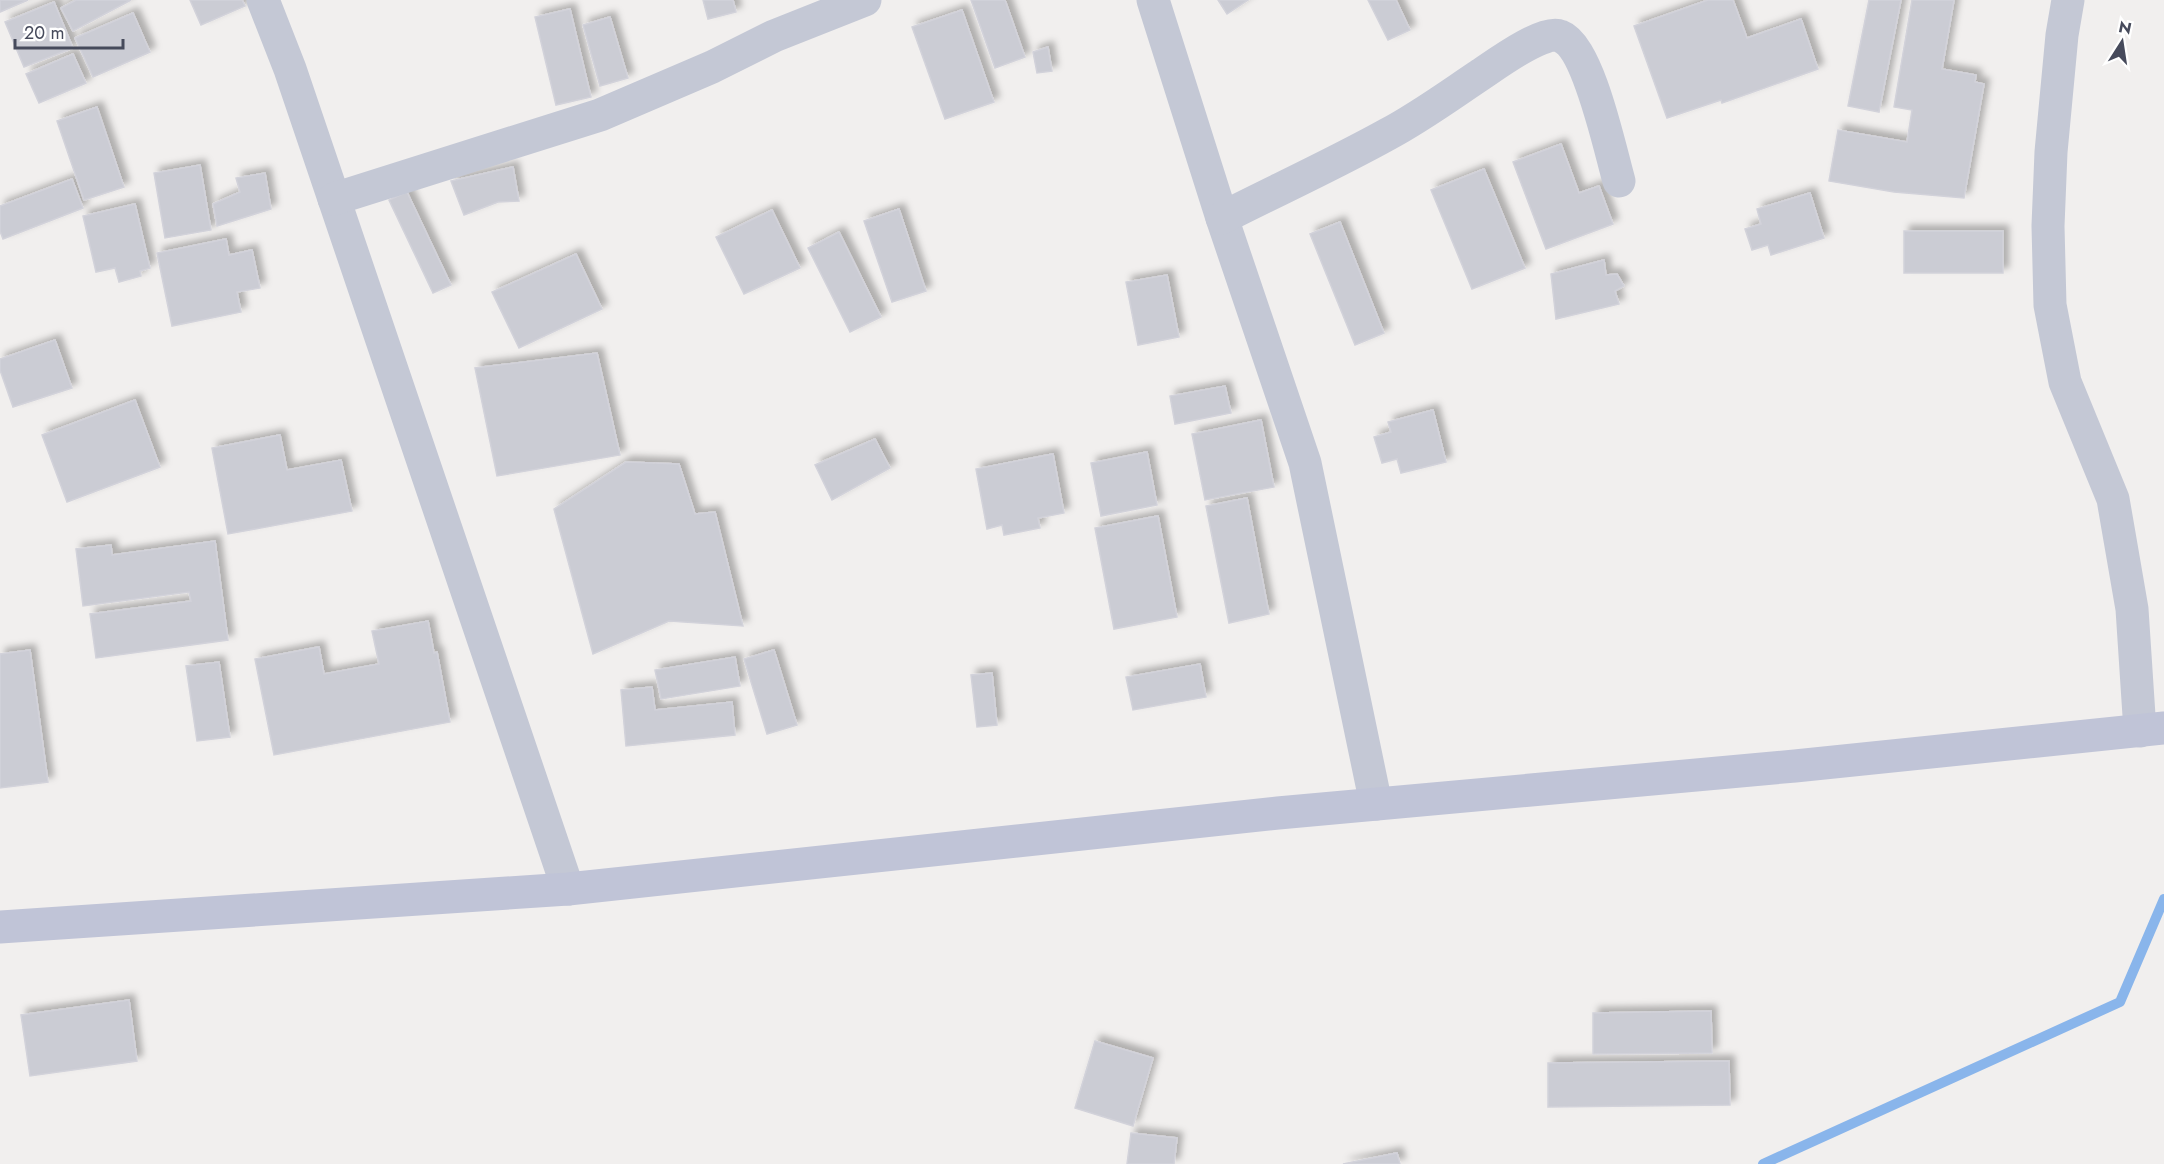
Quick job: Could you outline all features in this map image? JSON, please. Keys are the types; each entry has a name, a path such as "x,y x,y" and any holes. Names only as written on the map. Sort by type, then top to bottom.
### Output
{"street":[{"path":"263,0 290,69 568,889"},
{"path":"334,199 600,115 712,67 774,36 865,0"},
{"path":"1153,0 1222,218 1305,463 1376,804"},
{"path":"0,927 568,889 1376,804 1795,766 2152,730 2113,499 2066,382 2050,304 2048,226 2051,152 2062,35 2068,0"},
{"path":"1222,218 1390,133 1519,50 1548,35 1561,36 1574,46 1587,72 1619,181"}],"building":[{"path":"0,0 28,0 0,12"},
{"path":"76,0 131,0 73,31 61,8"},
{"path":"190,0 242,0 245,6 201,25"},
{"path":"703,0 733,0 736,12 708,19"},
{"path":"971,0 1005,0 1025,57 995,68"},
{"path":"1218,0 1248,0 1227,14"},
{"path":"1368,0 1396,0 1410,30 1388,40"},
{"path":"1708,0 1733,0 1747,38 1801,19 1818,69 1722,103 1721,100 1667,118 1634,26"},
{"path":"1869,0 1901,0 1879,112 1848,106"},
{"path":"1912,0 1954,0 1942,69 1976,75 1975,82 1984,84 1964,198 1894,192 1829,181 1838,130 1907,142 1912,110 1894,107"},
{"path":"54,2 73,48 24,67 5,22"},
{"path":"570,9 591,97 556,105 535,17"},
{"path":"962,10 994,102 945,119 912,27"},
{"path":"133,13 150,52 93,77 75,38"},
{"path":"610,17 628,78 600,86 583,25"},
{"path":"1048,47 1052,71 1037,73 1033,52"},
{"path":"73,54 86,83 39,103 26,74"},
{"path":"97,107 124,187 84,200 57,121"},
{"path":"1561,144 1579,193 1599,186 1613,224 1546,249 1513,162"},
{"path":"200,165 211,230 165,238 154,173"},
{"path":"513,167 519,201 498,202 464,215 451,181"},
{"path":"1484,169 1525,268 1472,289 1431,190"},
{"path":"265,173 271,209 217,226 213,204 240,192 236,178"},
{"path":"72,179 83,208 3,239 0,231 0,206"},
{"path":"407,192 451,285 433,293 389,200"},
{"path":"1810,193 1824,238 1771,255 1768,245 1752,250 1745,229 1761,224 1757,209"},
{"path":"135,204 150,268 140,271 141,276 119,282 115,268 96,272 83,216"},
{"path":"899,209 926,291 892,302 864,221"},
{"path":"772,210 800,268 744,294 716,237"},
{"path":"1340,222 1384,333 1355,345 1310,234"},
{"path":"1904,231 2003,231 2003,273 1904,273"},
{"path":"839,232 881,317 850,332 808,248"},
{"path":"226,239 229,255 252,250 260,288 237,292 241,312 172,326 157,253"},
{"path":"576,254 602,309 519,348 492,292"},
{"path":"1604,260 1606,275 1617,274 1624,286 1615,291 1619,304 1556,319 1551,274"},
{"path":"1167,275 1179,337 1138,345 1126,282"},
{"path":"55,340 72,388 13,407 0,370 0,359"},
{"path":"597,353 620,455 497,476 475,368"},
{"path":"1225,386 1231,413 1175,424 1170,396"},
{"path":"135,400 160,467 67,502 42,435"},
{"path":"1433,410 1446,462 1401,473 1397,459 1382,463 1374,437 1391,432 1388,422"},
{"path":"1261,420 1274,487 1205,500 1192,434"},
{"path":"280,435 287,470 341,460 352,511 228,534 212,448"},
{"path":"875,439 890,468 832,500 815,465"},
{"path":"1147,452 1157,505 1101,516 1091,463"},
{"path":"1053,454 1064,513 1038,518 1040,528 1004,535 1002,525 987,529 976,469"},
{"path":"626,462 679,464 695,514 715,512 743,626 669,621 593,654 554,509"},
{"path":"1247,498 1269,614 1229,623 1206,506"},
{"path":"1158,516 1177,617 1114,629 1095,528"},
{"path":"215,541 228,640 96,658 90,614 191,601 189,592 83,606 76,549 111,545 112,555"},
{"path":"428,621 434,653 437,652 450,722 274,755 255,659 319,647 324,674 379,664 372,631"},
{"path":"30,650 48,782 0,788 0,654"},
{"path":"774,650 797,725 767,734 744,659"},
{"path":"735,657 740,686 661,699 655,670"},
{"path":"219,662 230,737 197,741 186,666"},
{"path":"1200,664 1206,697 1133,710 1126,677"},
{"path":"992,673 997,725 977,727 971,675"},
{"path":"652,687 655,710 732,702 735,735 626,746 621,690"},
{"path":"129,1000 137,1061 30,1076 21,1015"},
{"path":"1711,1011 1712,1053 1593,1054 1593,1013"},
{"path":"1095,1041 1153,1058 1133,1126 1075,1108"},
{"path":"1729,1061 1730,1105 1548,1107 1548,1063"},
{"path":"1131,1133 1177,1138 1174,1164 1127,1164"},
{"path":"1397,1153 1400,1164 1343,1164"}],"waterway":[{"path":"1763,1164 2120,1002 2164,899"}]}
